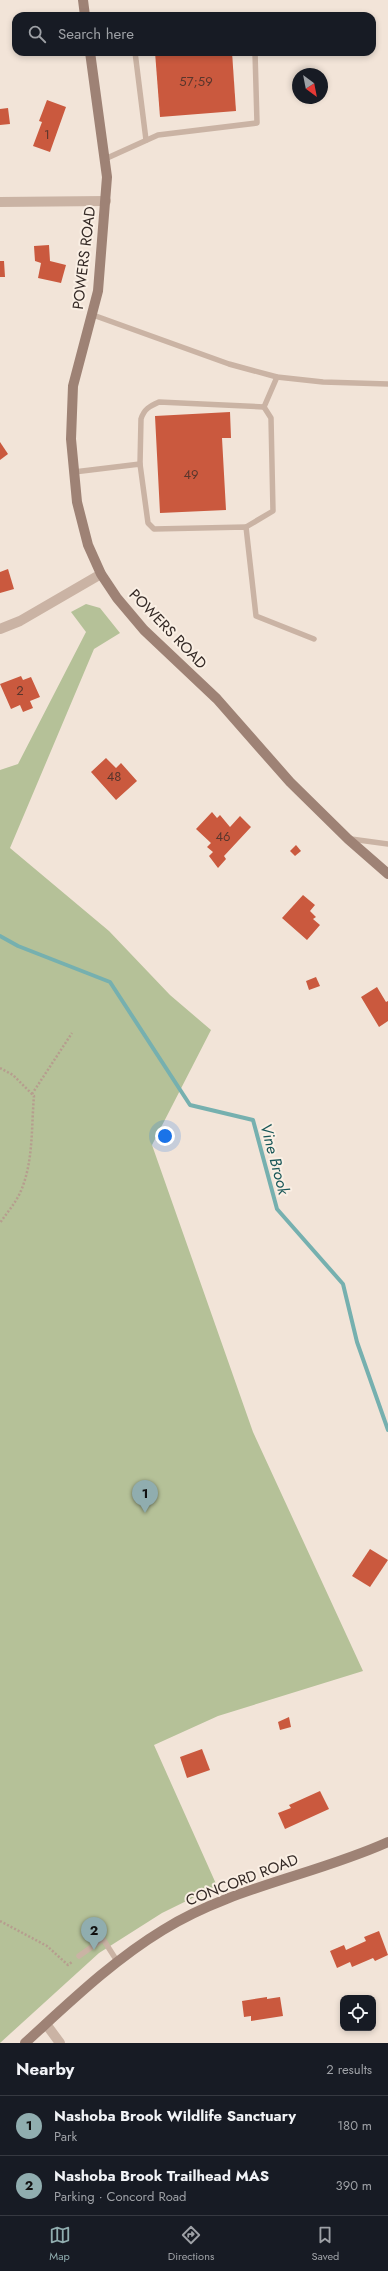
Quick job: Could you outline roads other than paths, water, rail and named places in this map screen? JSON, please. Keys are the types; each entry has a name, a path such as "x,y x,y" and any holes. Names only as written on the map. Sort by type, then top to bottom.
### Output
{"main road":[{"path":"83,0 87,12"},
{"name":"POWERS ROAD","path":"91,56 105,159 106,201 102,260 93,315 80,353 73,386 71,439 77,502 88,545 101,574 117,598 144,630 217,699 290,782 348,839 388,874"},
{"name":"CONCORD ROAD","path":"25,2043 117,1961 164,1929 229,1898 388,1842"}],"street":[{"path":"0,202 106,201"},
{"path":"0,629 20,621 101,574"},
{"path":"46,2024 60,2043"}],"lane":[{"path":"136,56 146,140"},
{"path":"105,159 158,135 257,123 255,56"},
{"path":"93,315 229,364 277,377 323,382 388,384"},
{"path":"264,407 277,377"},
{"path":"159,402 264,407 271,418 273,511 246,527 154,529 148,523 140,464 141,419 143,412 150,406 159,402"},
{"path":"74,472 140,464"},
{"path":"246,527 256,616 314,639"},
{"path":"348,839 388,844"},
{"path":"79,1956 103,1939 117,1961"}],"waterway":[{"name":"Vine Brook","path":"0,936 18,946 110,982 190,1105 253,1120 277,1209 343,1284 357,1342 388,1430"}],"place":[{"name":"Nashoba Brook Wildlife Sanctuary","path":"145,1513"},
{"name":"Nashoba Brook Trailhead MAS","path":"94,1950"}]}
